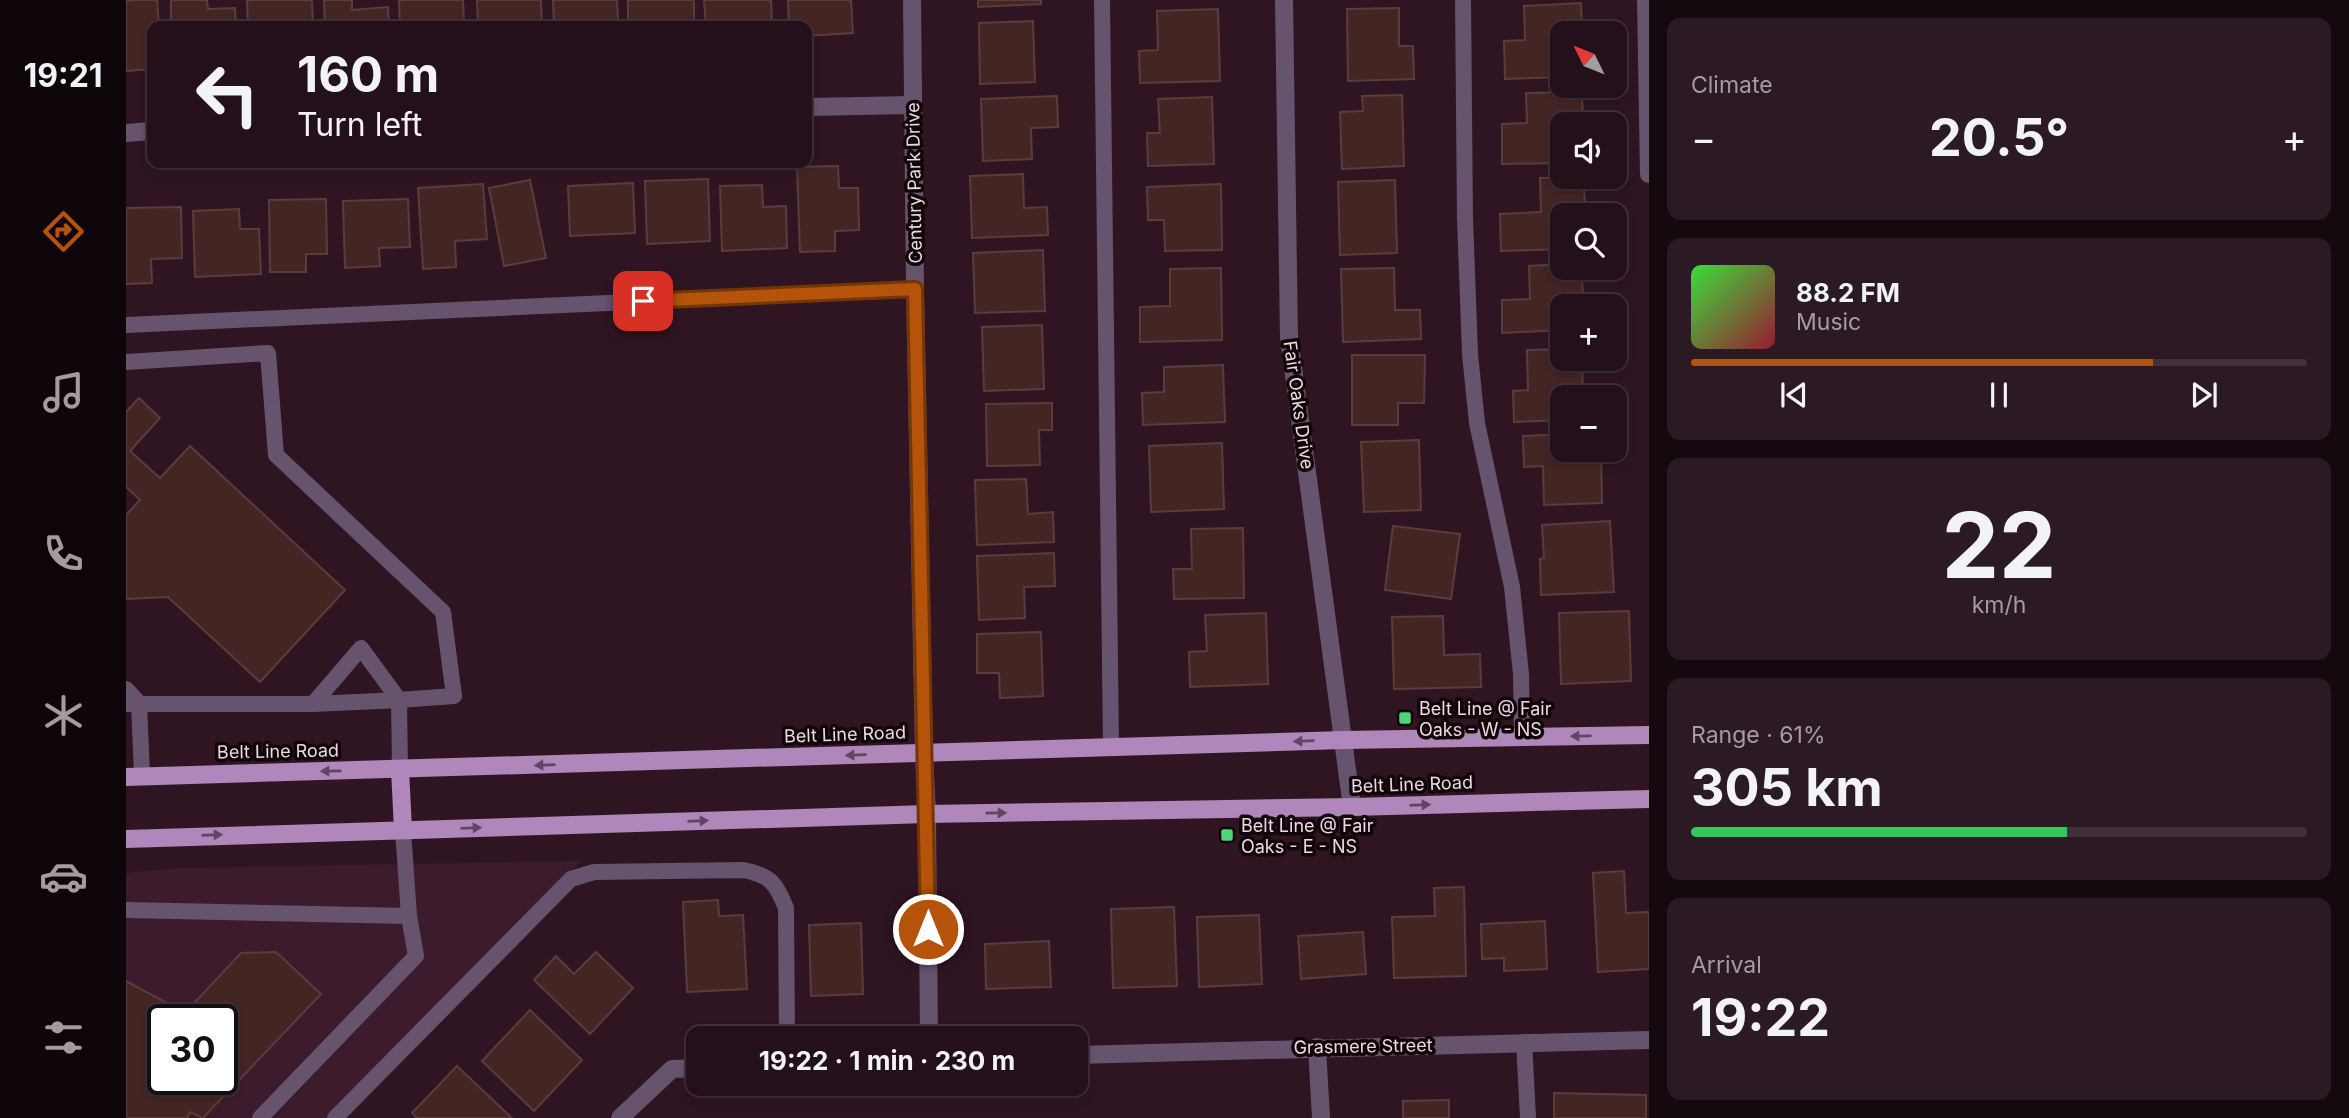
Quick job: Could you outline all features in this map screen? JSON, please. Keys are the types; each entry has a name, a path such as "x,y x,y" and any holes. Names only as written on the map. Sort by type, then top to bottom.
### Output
{"main road":[{"name":"Belt Line Road","path":"134,776 1344,740 1649,735"},
{"path":"400,769 403,830"},
{"name":"Belt Line Road","path":"126,839 927,814 1649,799"}],"street":[{"name":"Century Park Drive","path":"912,0 929,1026"},
{"name":"Fair Oaks Drive","path":"1284,0 1289,338 1352,807"},
{"path":"1646,0 1649,174"},
{"path":"812,107 913,105"},
{"path":"126,133 147,131"},
{"name":"Grasmere Street","path":"1088,1055 1649,1040"},
{"path":"1317,1047 1321,1118"},
{"path":"620,1118 672,1069 686,1068"}],"lane":[{"path":"1102,0 1111,747"},
{"path":"1463,0 1465,218 1471,354 1477,423 1512,587 1521,674 1522,737"},
{"path":"126,325 915,289"},
{"path":"126,362 268,353 276,455 443,612 454,696 313,704 132,704"},
{"path":"313,704 361,648 400,700 400,769"},
{"path":"126,690 132,704 134,776"},
{"path":"260,1118 416,956 409,916 403,830"},
{"path":"335,1118 571,879 594,872 744,870 762,874 778,889 786,908 787,1026"},
{"path":"126,910 409,916"},
{"path":"1524,1042 1528,1118"}],"shaded area":[{"path":"581,861 327,1118 126,1118 126,873 181,868"}],"building":[{"path":"157,0 159,21 147,21 147,69 126,71 126,1"},
{"path":"171,0 207,0 208,9 235,8 236,21 171,21"},
{"path":"247,0 312,0 313,21 248,21"},
{"path":"324,0 352,0 352,10 388,7 389,21 325,21"},
{"path":"399,0 463,0 464,21 400,21"},
{"path":"477,0 541,0 542,21 478,21"},
{"path":"553,0 617,0 618,21 554,21"},
{"path":"628,0 694,0 694,21 628,21"},
{"path":"704,0 771,0 772,21 706,21"},
{"path":"788,0 851,0 853,33 812,36 812,21 789,21"},
{"path":"978,0 1041,0 1041,4 978,7"},
{"path":"1581,3 1582,21 1550,21 1550,77 1505,79 1504,41 1525,40 1524,6"},
{"path":"1399,8 1399,46 1413,46 1414,79 1348,81 1347,9"},
{"path":"1218,9 1220,81 1140,83 1139,51 1158,50 1157,11"},
{"path":"1033,21 1035,82 980,84 979,23"},
{"path":"1526,93 1550,93 1550,98 1582,98 1583,112 1550,112 1550,163 1502,164 1502,124 1527,123"},
{"path":"1402,95 1404,166 1342,169 1340,112 1363,111 1362,96"},
{"path":"1057,96 1058,127 1031,128 1032,159 983,161 981,99"},
{"path":"1212,97 1214,164 1148,166 1147,133 1160,133 1158,99"},
{"path":"838,166 839,188 858,188 859,230 835,231 835,251 800,252 797,168"},
{"path":"1023,174 1024,208 1047,207 1048,235 972,238 970,176"},
{"path":"1540,178 1550,178 1550,189 1584,189 1585,203 1550,203 1550,249 1501,251 1500,214 1541,212"},
{"path":"708,179 710,241 647,244 645,181"},
{"path":"530,180 546,258 504,266 489,188"},
{"path":"1395,180 1397,253 1340,255 1338,182"},
{"path":"633,183 635,233 570,236 568,186"},
{"path":"483,184 487,239 455,241 456,267 423,269 418,188"},
{"path":"1221,184 1222,250 1165,251 1164,220 1148,220 1147,187"},
{"path":"762,185 763,207 786,206 787,248 722,251 720,186"},
{"path":"326,199 327,254 306,254 306,272 270,272 269,200"},
{"path":"408,199 410,247 379,248 380,266 345,268 343,201"},
{"path":"181,207 182,258 151,259 152,283 126,284 126,208"},
{"path":"239,209 240,229 259,229 261,274 195,277 193,211"},
{"path":"1043,250 1045,311 975,313 973,253"},
{"path":"1550,265 1550,280 1582,280 1583,294 1550,294 1550,331 1502,333 1502,300 1530,299 1529,266"},
{"path":"1221,268 1222,340 1140,342 1140,307 1170,306 1170,269"},
{"path":"1394,268 1395,310 1420,310 1421,339 1343,342 1341,269"},
{"path":"1042,325 1044,389 984,391 982,327"},
{"path":"1550,349 1550,371 1582,371 1583,385 1550,385 1550,421 1514,422 1513,391 1528,390 1527,350"},
{"path":"1352,355 1425,355 1424,403 1398,403 1398,425 1352,425"},
{"path":"1223,365 1225,422 1143,425 1142,393 1164,392 1164,367"},
{"path":"139,398 160,418 130,451 160,478 190,446 345,590 260,682 168,597 126,599 126,515 140,500 126,487 126,412"},
{"path":"1052,403 1052,430 1039,430 1040,465 987,466 986,404"},
{"path":"1550,435 1550,462 1601,462 1602,503 1544,505 1543,466 1524,467 1523,436"},
{"path":"1419,440 1421,510 1364,512 1361,442"},
{"path":"1222,443 1224,509 1151,512 1149,446"},
{"path":"1026,479 1028,514 1053,512 1054,542 977,545 975,480"},
{"path":"1610,521 1614,592 1541,595 1540,559 1544,558 1542,525"},
{"path":"1393,526 1460,534 1451,599 1385,590"},
{"path":"1243,528 1244,598 1174,599 1173,569 1192,569 1191,529"},
{"path":"1054,553 1055,586 1024,587 1025,618 979,620 977,556"},
{"path":"1629,611 1631,681 1561,684 1559,613"},
{"path":"1266,613 1268,684 1190,687 1189,652 1207,651 1205,615"},
{"path":"1443,616 1444,655 1480,654 1481,687 1394,689 1392,617"},
{"path":"1041,632 1043,696 1000,698 999,673 977,673 977,634"},
{"path":"1624,871 1626,913 1649,912 1649,969 1598,972 1593,873"},
{"path":"1464,887 1466,976 1394,978 1392,917 1435,916 1434,888"},
{"path":"718,900 719,916 743,915 747,989 687,992 683,902"},
{"path":"1174,907 1177,986 1113,988 1111,909"},
{"path":"1259,915 1262,984 1199,987 1197,917"},
{"path":"1545,921 1547,969 1504,971 1504,958 1482,959 1481,924"},
{"path":"861,923 863,994 811,996 809,925"},
{"path":"1363,932 1366,974 1301,979 1298,936"},
{"path":"1049,941 1051,987 986,989 985,944"},
{"path":"276,952 321,994 238,1081 238,1004 193,1004 241,953"},
{"path":"596,952 633,988 590,1034 534,980 556,956 574,974"},
{"path":"126,981 168,1004 147,1004 147,1095 225,1095 203,1118 190,1112 187,1118 126,1118"},
{"path":"530,1010 582,1060 534,1111 482,1061"},
{"path":"457,1066 512,1118 417,1118 412,1113"},
{"path":"1554,1093 1646,1095 1646,1118 1554,1118"},
{"path":"1449,1100 1449,1118 1403,1118 1403,1101"}],"place":[{"name":"Belt Line @ Fair Oaks - W - NS","path":"1405,718"},
{"name":"Belt Line @ Fair Oaks - E - NS","path":"1227,835"}],"route":[{"path":"643,301 915,289 928,929"}]}
